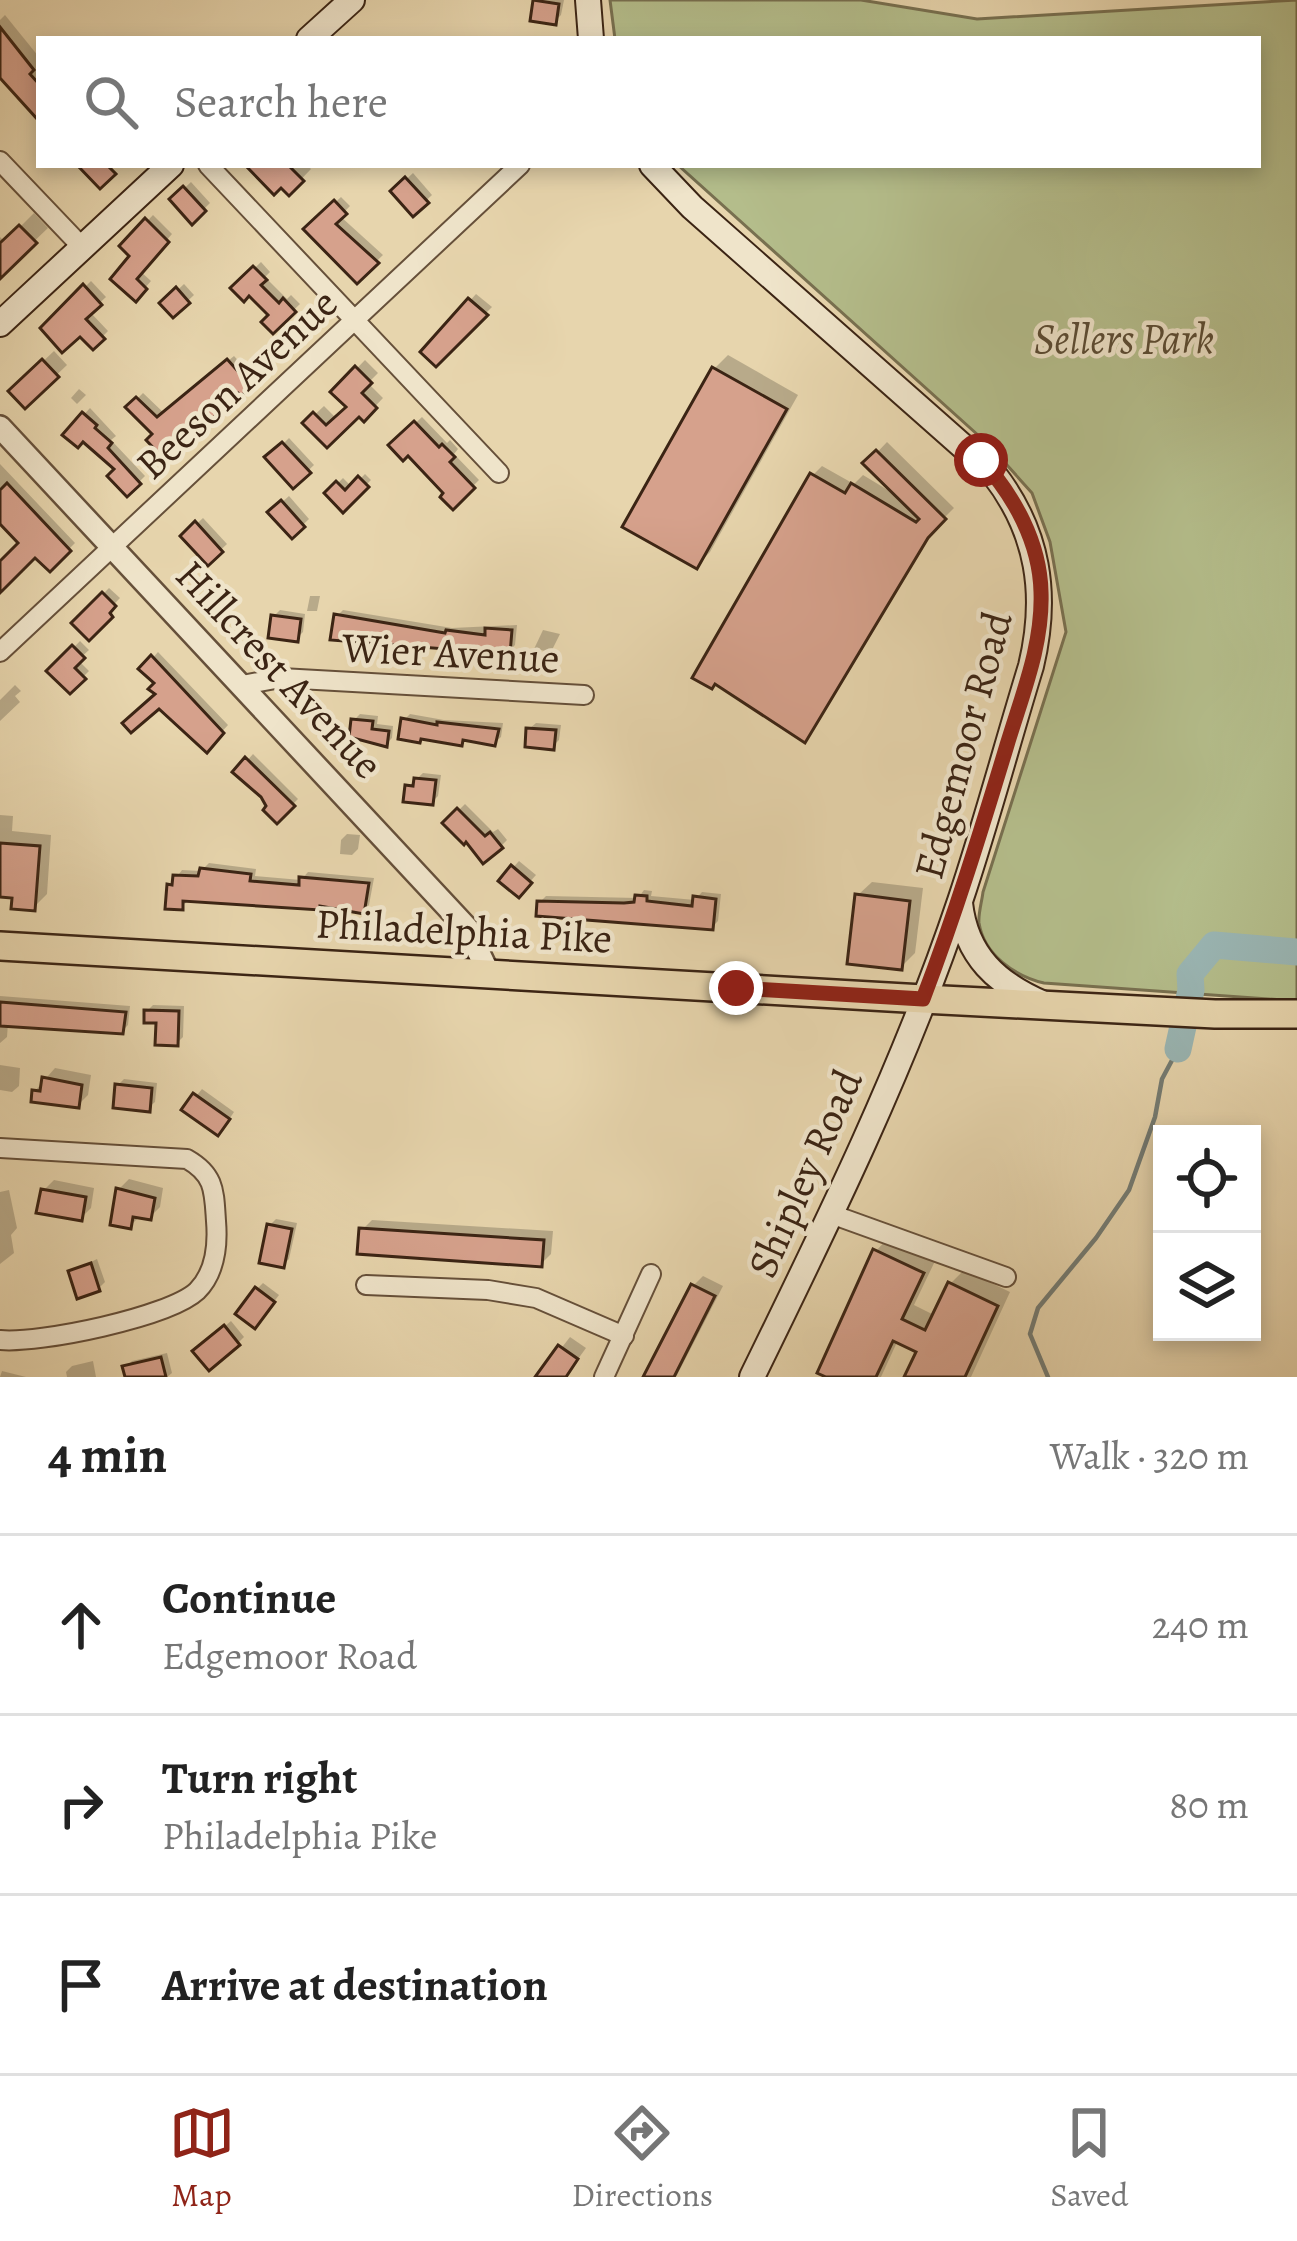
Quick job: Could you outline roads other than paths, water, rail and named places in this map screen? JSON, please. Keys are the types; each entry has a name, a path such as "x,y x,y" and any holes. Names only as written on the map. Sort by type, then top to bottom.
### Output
{"main road":[{"path":"312,36 352,0"},
{"path":"588,0 591,36"},
{"path":"0,324 168,168"},
{"name":"Edgemoor Road","path":"655,168 692,207 981,460 1013,502 1029,535 1040,578 1040,631 960,901 923,999"},
{"path":"960,901 962,921 978,958 1006,984 1046,1004"},
{"name":"Philadelphia Pike","path":"0,946 923,999 1297,1014"},
{"name":"Shipley Road","path":"752,1377 831,1214 923,999"}],"street":[{"path":"0,160 82,248"},
{"path":"211,168 499,473"},
{"name":"Beeson Avenue","path":"0,652 517,168"},
{"name":"Hillcrest Avenue","path":"0,427 467,928 489,974"},
{"name":"Wier Avenue","path":"242,685 281,678 584,695"},
{"path":"0,1148 187,1159 214,1183 216,1250 200,1289 177,1305 59,1336 24,1342 0,1340"},
{"path":"831,1214 1006,1277"},
{"path":"604,1377 651,1274"},
{"path":"366,1285 488,1290 536,1298 623,1336"}],"waterway":[{"path":"1178,1049 1190,974 1214,945 1297,952"},
{"path":"1048,1377 1030,1334 1038,1308 1129,1190 1155,1117 1162,1079 1178,1049"}],"park label":[{"name":"Sellers Park","path":"1124,338"}]}
